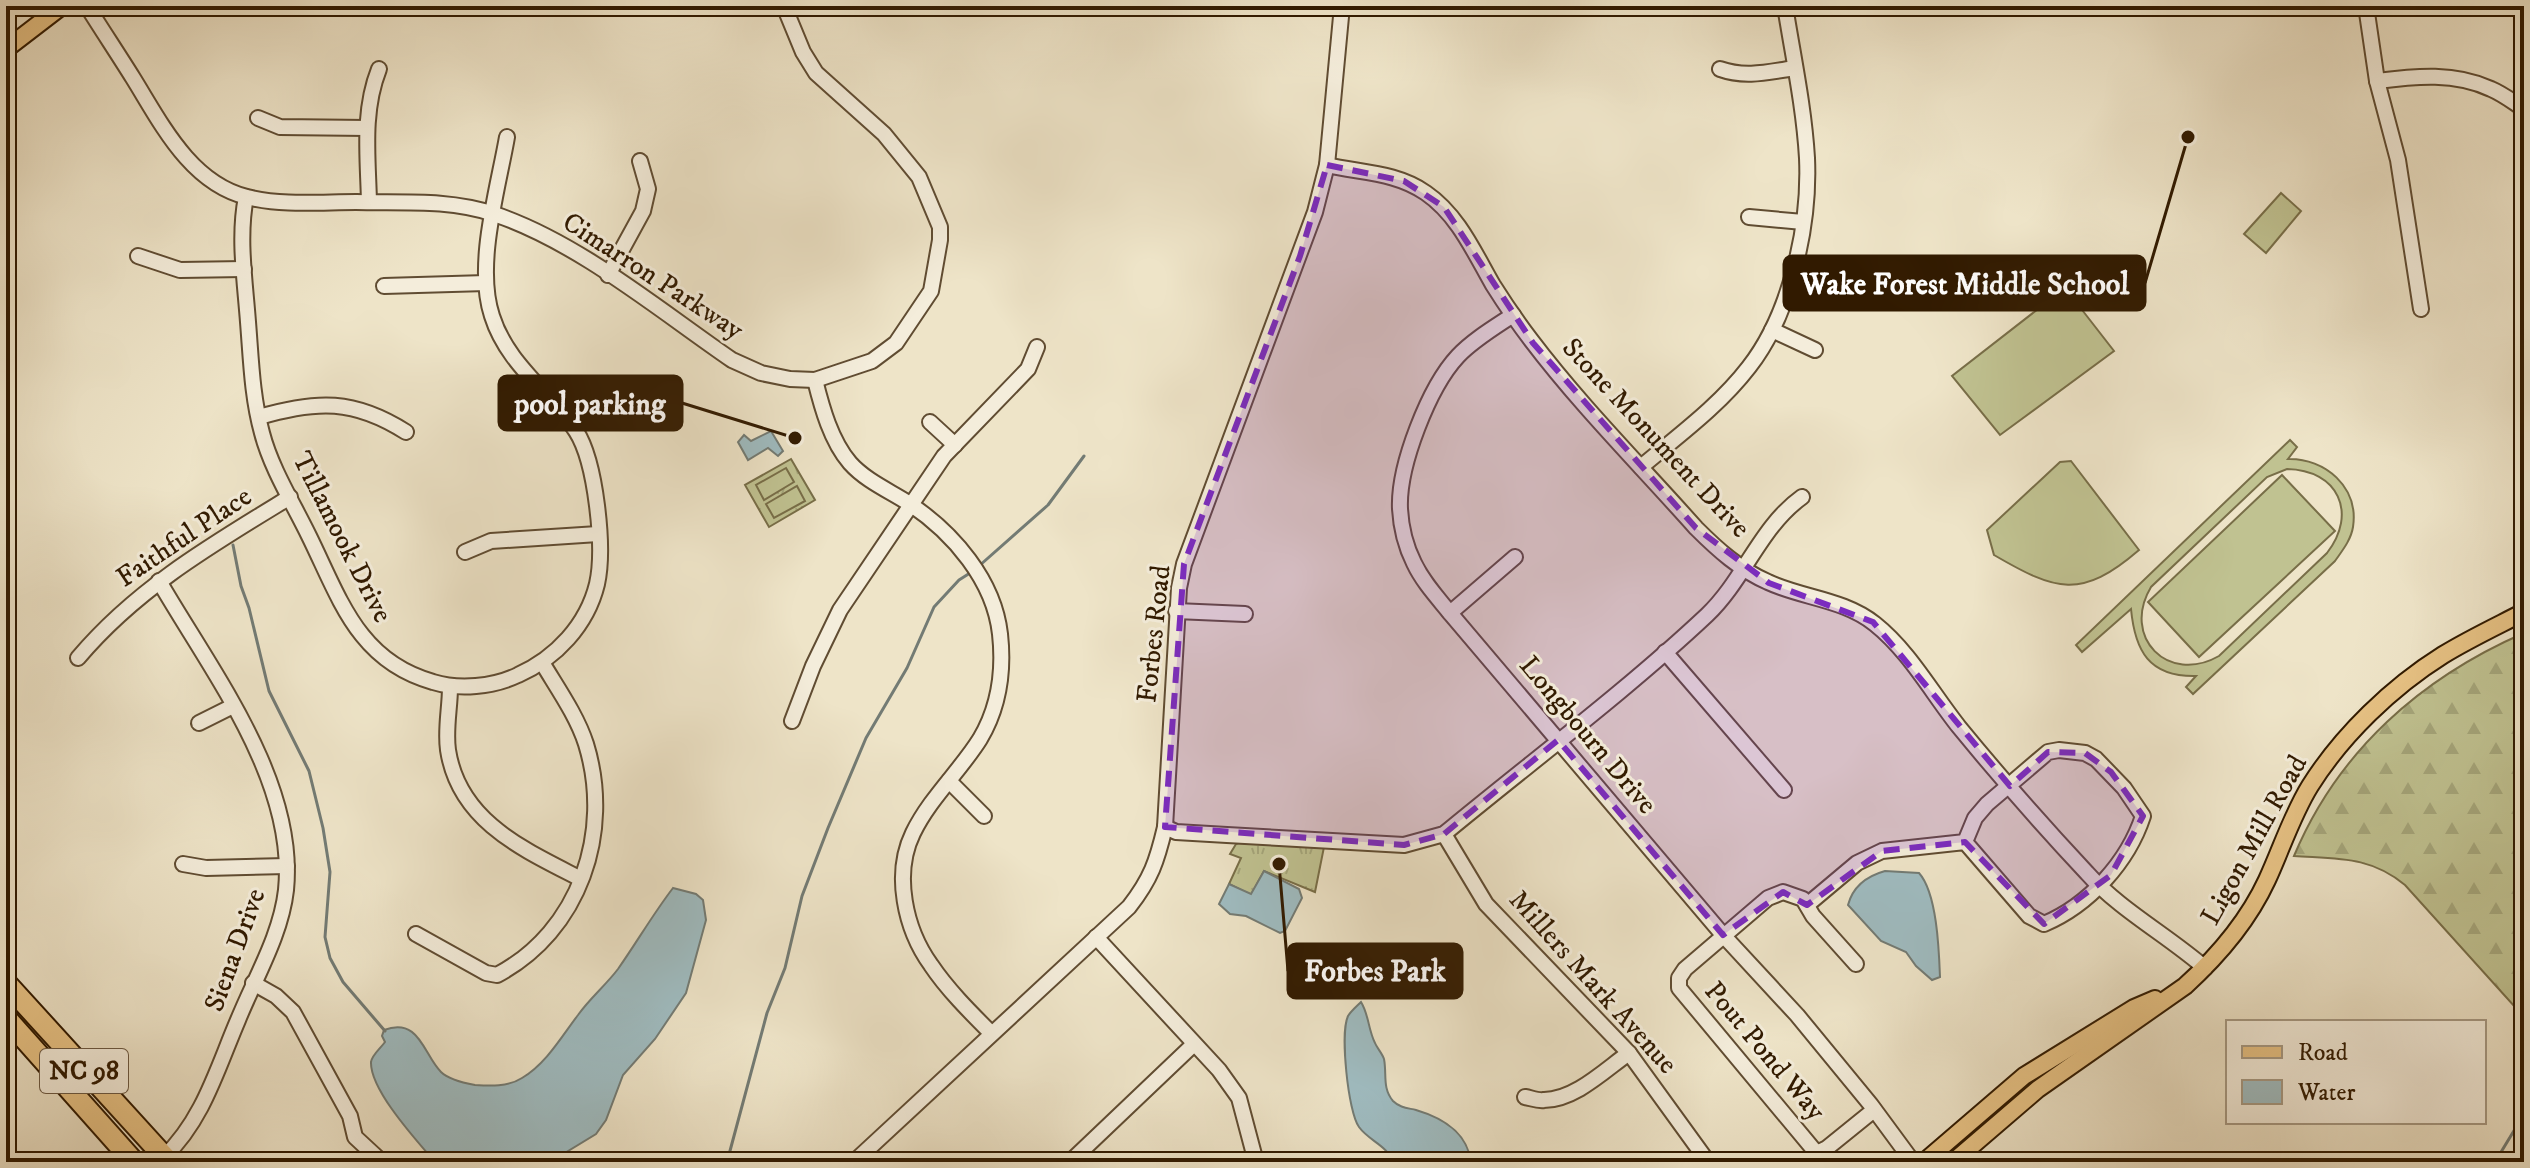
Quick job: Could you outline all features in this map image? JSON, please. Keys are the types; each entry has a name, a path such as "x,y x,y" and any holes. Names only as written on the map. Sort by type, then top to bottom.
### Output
{"highway":[{"name":"NC 98","path":"6,983 166,1159"},
{"name":"NC 98","path":"6,1018 134,1162"},
{"path":"51,1068 145,1154 156,1160 166,1159"}],"main road":[{"path":"6,49 62,6"},
{"name":"Ligon Mill Road","path":"1953,1162 2038,1089 2185,986 2205,968 2227,943 2265,884 2309,788 2335,751 2401,687 2443,655 2524,612"},
{"name":"Ligon Mill Road","path":"1924,1162 2024,1076 2134,1008 2185,986"}],"street":[{"name":"Cimarron Parkway","path":"87,6 176,146 200,172 226,189 246,197 273,201 422,202 457,205 494,214 549,236 732,360 760,373 815,380 872,361 896,343 931,291 940,227 932,203 907,159 816,73 803,52 784,6"},
{"path":"793,25 796,6"},
{"name":"Forbes Road","path":"854,1162 1129,907 1147,884 1158,861 1165,827 1176,611 1184,564 1300,256 1327,165 1342,6"},
{"path":"1641,467 1731,388 1751,364 1772,330 1799,254 1807,160 1785,6"},
{"path":"2366,6 2377,81 2398,160 2421,309"},
{"path":"1720,69 1735,75 1750,75 1795,68"},
{"path":"369,202 367,128 370,92 379,69"},
{"path":"2377,81 2439,75 2451,77 2491,88 2524,109"},
{"path":"258,118 280,127 367,128"},
{"name":"Tillamook Drive","path":"246,197 242,216 244,269 259,417 266,444 343,606 369,645 393,666 415,677 450,687 485,685 513,678 543,664 566,640 590,606 597,584 600,557 587,454 576,432 515,361 492,317 486,283 507,137"},
{"path":"608,275 643,211 648,189 640,161"},
{"name":"Stone Monument Drive","path":"1327,165 1376,172 1424,191 1434,199 1459,225 1533,343 1703,536 1744,569 1769,583 1851,609 1873,622 1891,639 2010,786 2099,885 2205,968"},
{"path":"1749,217 1803,222"},
{"path":"138,256 180,270 244,269"},
{"path":"384,286 486,283"},
{"name":"Longbourn Drive","path":"1513,315 1460,354 1430,396 1402,483 1399,507 1402,530 1413,561 1424,581 1450,613 1723,935 1797,1015 1913,1162"},
{"path":"1772,330 1815,350"},
{"path":"792,721 813,666 840,610 944,456 1028,369 1037,347"},
{"path":"815,380 821,405 849,462 863,476 947,532 973,564 1000,631 1003,670 995,705 981,737 913,834 905,861 904,896 914,936 931,965 991,1033"},
{"path":"259,417 301,407 346,405 378,416 406,432"},
{"path":"930,422 955,445"},
{"name":"Faithful Place","path":"78,658 119,614 159,581 194,555 290,497"},
{"path":"1165,827 1176,832 1404,845 1444,834 1709,613 1744,569 1783,510 1802,497"},
{"path":"465,552 491,541 598,534"},
{"path":"1450,613 1515,557"},
{"name":"Siena Drive","path":"159,581 233,706 269,780 284,837 287,866 283,907 273,938 195,1121 166,1159"},
{"path":"1176,611 1245,614"},
{"path":"1665,652 1784,790"},
{"path":"416,934 486,973 497,975 529,953 558,924 576,895 595,833 596,800 592,767 579,727 543,664"},
{"path":"450,687 448,746 457,779 469,800 501,836 581,879"},
{"path":"199,723 233,706"},
{"path":"2059,750 2085,753 2111,772 2143,816 2126,854 2111,875 2064,913 2044,924 2029,916 1965,842 1975,818 1987,804 2048,752 2059,750"},
{"path":"949,781 984,816"},
{"name":"Millers Mark Avenue","path":"1444,834 1486,904 1629,1053 1708,1162"},
{"path":"1856,964 1807,905 1857,863 1882,851 1965,842"},
{"path":"183,864 206,868 287,866"},
{"name":"Pout Pond Way","path":"1807,905 1803,899 1783,892 1768,898 1685,969 1679,978 1679,988 1814,1150 1819,1152 1827,1148 1874,1110"},
{"path":"1096,937 1219,1070 1239,1098 1256,1162"},
{"path":"253,983 276,996 293,1012 350,1116 355,1137 382,1162"},
{"path":"1070,1162 1194,1044"},
{"path":"1525,1097 1545,1101 1561,1097 1629,1053"}],"highlighted area":[{"path":"1327,165 1404,181 1444,207 1533,343 1696,528 1769,583 1873,622 2010,786 2048,752 2085,753 2111,772 2143,816 2111,875 2044,924 1965,842 1882,851 1807,905 1783,892 1723,935 1558,740 1444,834 1404,845 1165,827 1184,564 1300,256"}],"green space":[{"path":"2281,193 2301,211 2266,253 2244,234"},
{"path":"2065,288 2114,351 2000,435 1952,376"},
{"path":"2290,440 2297,447 2288,459 2315,464 2337,478 2345,488 2351,499 2353,527 2335,561 2193,694 2186,687 2196,676 2167,672 2147,659 2136,637 2131,609 2082,652 2076,645","holes":["2287,469 2305,471 2330,485 2338,496 2341,523 2327,553 2219,656 2200,663 2183,664 2167,660 2155,651 2146,638 2142,623 2143,606 2151,587 2267,477"]},
{"path":"791,459 815,500 769,527 745,485"},
{"path":"2071,461 2139,550 2101,577 2068,585 2035,576 1994,555 1987,530 2060,462"},
{"path":"786,468 794,482 764,500 756,485"},
{"path":"2282,475 2335,531 2199,657 2148,602"},
{"path":"797,486 805,501 774,518 766,504"},
{"path":"2524,633 2524,1017 2405,885 2366,864 2294,856 2312,818 2334,783 2387,722 2451,672"},
{"path":"1243,841 1324,847 1315,892 1264,871 1251,895 1229,884 1241,858 1230,854 1236,844"}],"water":[{"path":"771,431 783,451 778,456 768,448 748,460 738,442 744,435 751,441"},
{"path":"1264,871 1299,889 1302,898 1285,931 1280,933 1246,916 1230,914 1219,904 1229,884 1251,894"},
{"path":"1885,871 1919,873 1925,882 1936,922 1940,977 1932,980 1906,952 1881,941 1848,905 1853,892 1862,883"},
{"path":"673,888 696,894 703,900 706,920 686,993 655,1039 623,1075 606,1120 596,1134 550,1162 435,1162 396,1115 378,1086 371,1062 385,1042 382,1036 384,1030 396,1027 413,1033 441,1072 452,1079 487,1086 517,1081 546,1057 613,975"},
{"path":"1361,1002 1384,1059 1386,1086 1393,1101 1435,1117 1452,1128 1465,1142 1471,1162 1393,1162 1387,1151 1359,1127 1349,1090 1345,1038 1348,1016"}],"waterway":[{"path":"979,566 1048,505 1084,456"},
{"path":"233,545 269,691 309,771 323,828 330,872 325,937 330,958 343,982 385,1031"},
{"path":"727,1162 767,1013 785,968 802,896 828,828 866,738 907,668 934,607 959,580 970,573"},
{"path":"2495,1162 2515,1129 2524,1103"}],"place":[{"name":"Wake Forest Middle School","path":"2188,137"},
{"name":"pool parking","path":"795,438"},
{"name":"Forbes Park","path":"1279,864"}]}
